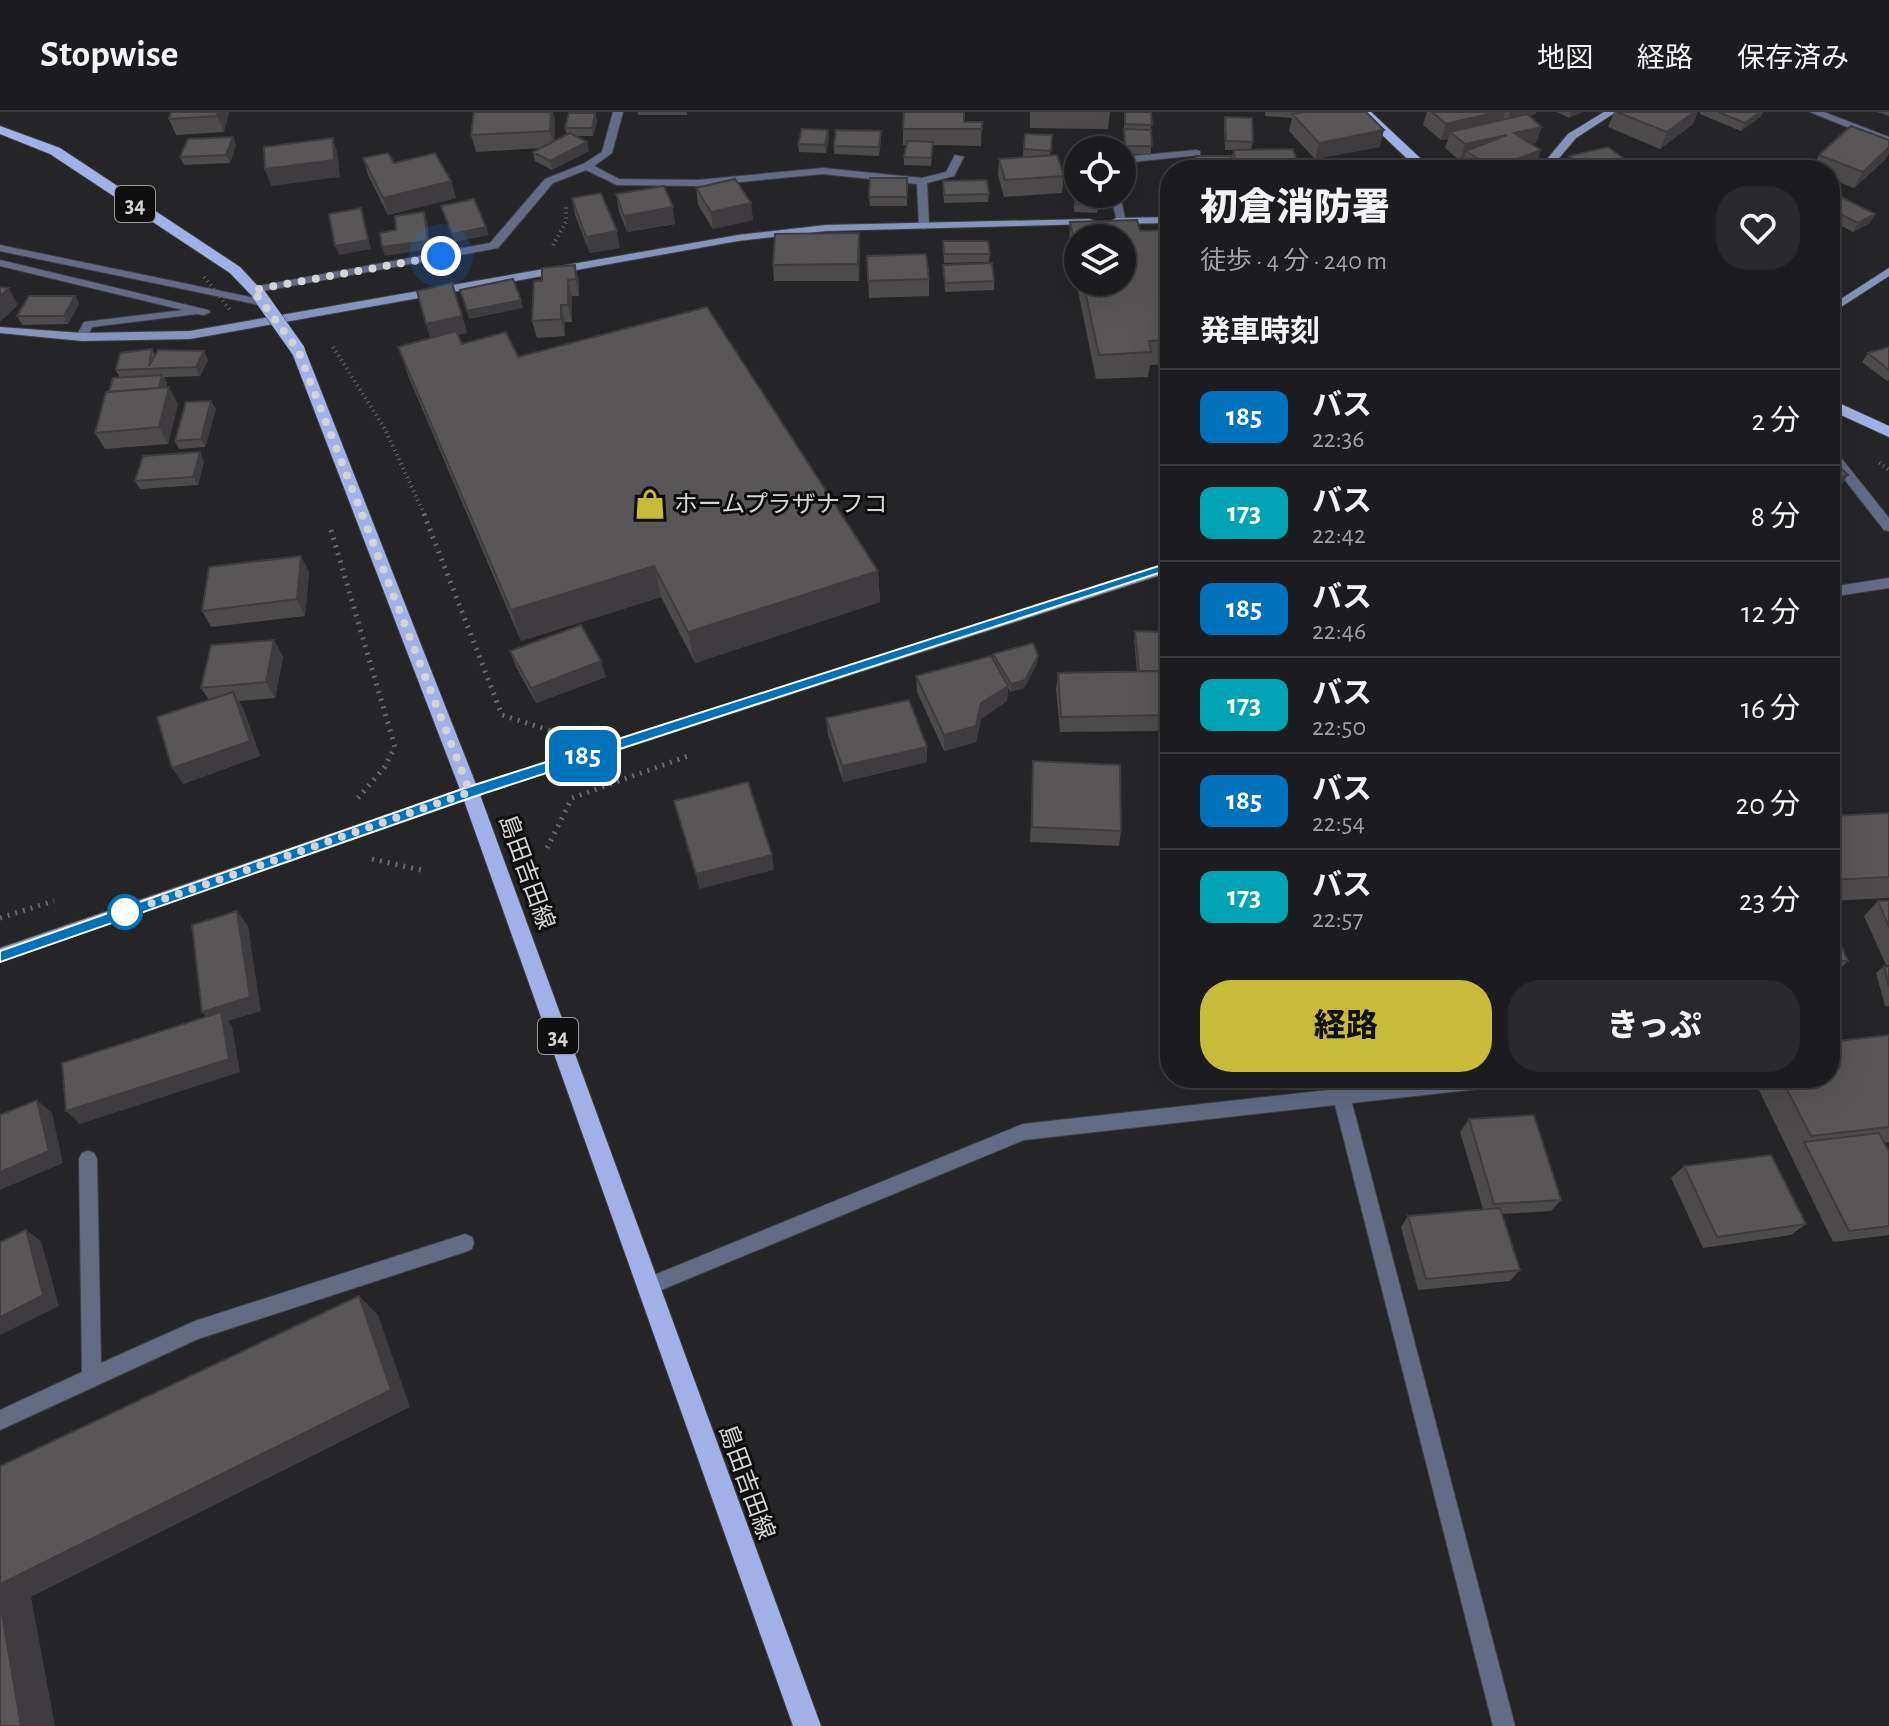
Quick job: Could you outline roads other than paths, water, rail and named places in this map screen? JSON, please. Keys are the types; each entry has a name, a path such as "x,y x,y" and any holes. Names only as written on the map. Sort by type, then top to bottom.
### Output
{"main road":[{"path":"1364,112 1416,160"},
{"name":"島田吉田線","path":"0,130 55,151 235,270 298,350 470,792 807,1726"},
{"path":"1840,408 1889,432"}],"street":[{"path":"0,248 258,296 494,246 549,181 587,166 607,153 618,112"},
{"path":"1552,160 1572,136 1611,112"},
{"path":"1816,112 1889,141"},
{"path":"1136,159 1196,153"},
{"path":"587,166 617,182 698,183 823,171 922,181 950,174 959,157"},
{"path":"922,181 924,226"},
{"path":"1119,208 1122,221"},
{"path":"0,330 82,337 190,335 738,238 826,228 1160,220"},
{"path":"0,263 204,312 88,324 82,337"},
{"path":"1840,304 1889,271"},
{"path":"1840,465 1889,527"},
{"path":"0,955 470,792 1160,570"},
{"path":"1840,590 1889,583"},
{"path":"649,1286 1023,1132 1414,1088"},
{"path":"1341,1096 1504,1726"},
{"path":"88,1159 92,1377"},
{"path":"0,1420 195,1330 465,1243"}],"place":[{"name":"ホームプラザナフコ","path":"650,504"}]}
